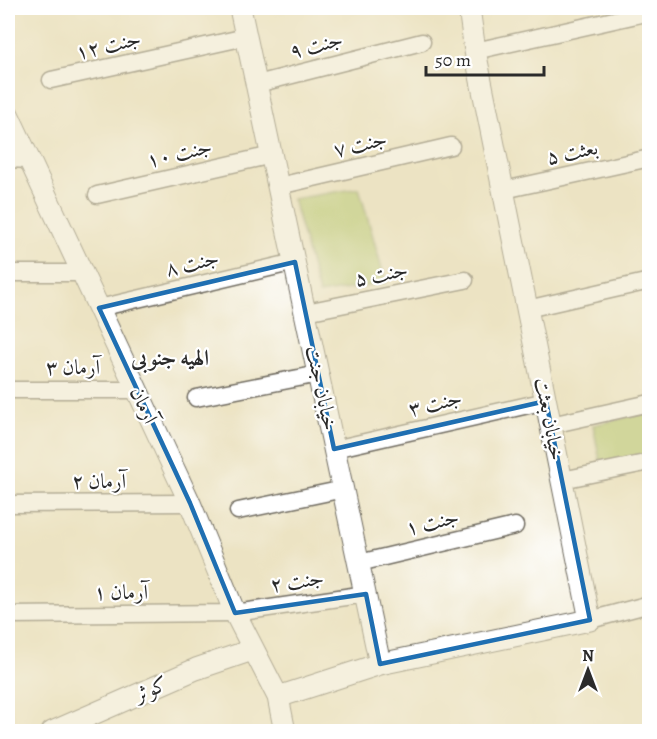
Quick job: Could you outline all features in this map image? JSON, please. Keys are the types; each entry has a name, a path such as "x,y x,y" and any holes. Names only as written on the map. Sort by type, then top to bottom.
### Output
{"street":[{"name":"خیابان جنت","path":"240,8 380,664"},
{"name":"خیابان بعثت","path":"469,8 475,51 590,620"},
{"path":"475,51 650,12"},
{"name":"جنت ۱۲","path":"51,80 246,37"},
{"name":"جنت ۹","path":"257,84 422,42"},
{"name":"آرمان","path":"8,114 190,503 235,614 278,697 285,732"},
{"name":"جنت ۷","path":"279,186 451,146"},
{"name":"جنت ۱۰","path":"97,195 272,154"},
{"name":"بعثت ۵","path":"504,190 650,158"},
{"path":"8,159 30,160"},
{"name":"جنت ۸","path":"99,308 295,262"},
{"path":"8,273 82,273"},
{"name":"جنت ۵","path":"306,312 465,280"},
{"path":"528,309 650,281"},
{"path":"196,398 319,374"},
{"name":"آرمان ۳","path":"8,390 137,390"},
{"name":"جنت ۳","path":"334,449 546,401"},
{"path":"551,424 650,403"},
{"path":"562,480 650,462"},
{"path":"238,511 344,489"},
{"name":"آرمان ۲","path":"8,504 190,503"},
{"name":"جنت ۱","path":"359,563 514,526"},
{"name":"جنت ۲","path":"235,614 366,594"},
{"path":"278,697 380,664 590,620 650,604"},
{"name":"آرمان ۱","path":"8,615 235,614"},
{"name":"کوثر","path":"52,732 196,669 252,650"}],"highlighted area":[{"path":"295,262 334,449 546,401 590,620 380,664 366,594 235,613 190,503 99,308"}],"green space":[{"path":"359,188 386,283 319,294 293,199"},
{"path":"649,412 649,456 601,466 593,425"}],"district":[{"name":"الهیه جنوبی","path":"170,358"}]}
